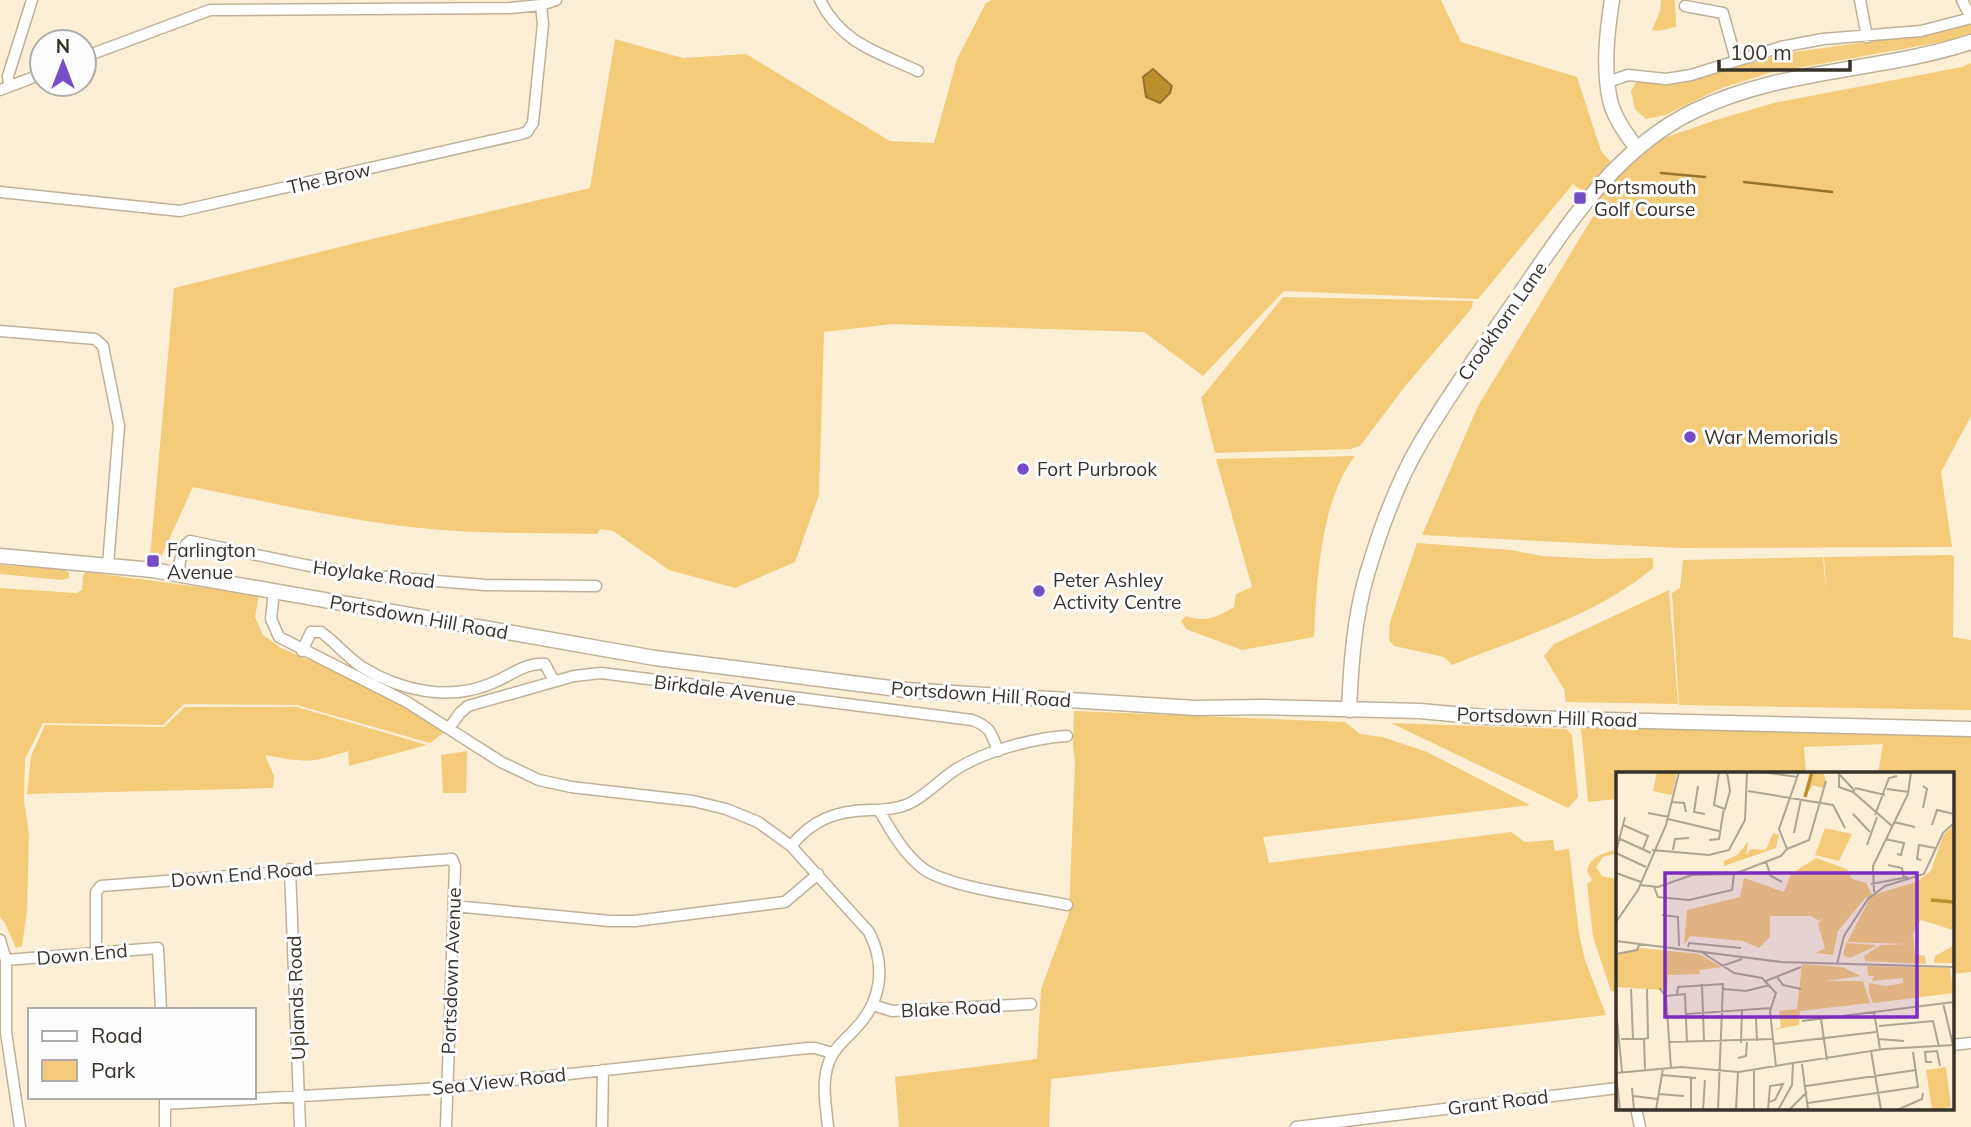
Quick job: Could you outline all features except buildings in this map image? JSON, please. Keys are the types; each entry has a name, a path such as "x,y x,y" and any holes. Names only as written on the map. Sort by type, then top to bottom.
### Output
{"main road":[{"path":"1612,0 1607,39 1610,102 1624,131 1637,149"},
{"name":"Crookhorn Lane","path":"1349,710 1353,659 1367,575 1398,490 1419,444 1574,218 1608,176 1664,127 1692,112 1748,89 1791,78 1918,56 1971,42"},
{"name":"Portsdown Hill Road","path":"0,556 178,574 654,658 906,690 1196,708 1419,711 1485,717 1971,729"}],"street":[{"path":"4,88 32,0"},
{"path":"98,52 210,10 510,8 541,5 556,0"},
{"path":"820,0 831,20 852,40 918,71"},
{"path":"1860,0 1867,37"},
{"path":"1608,82 1628,75 1666,79 1691,75 1736,60 1823,39 1921,30 1971,18 1962,0"},
{"name":"The Brow","path":"0,192 180,211 521,134 531,128 533,123 543,24 541,5"},
{"path":"1685,6 1724,13 1736,60"},
{"path":"4,88 28,79"},
{"path":"0,331 95,339 103,346 119,426 108,565"},
{"name":"Hoylake Road","path":"178,574 183,550 191,541 363,575 485,585 596,586"},
{"path":"274,591 270,608 274,628 279,637 363,679 449,728 501,762 539,780 571,787 709,804 758,822 791,846 869,932 880,966 873,1005 858,1027 832,1053 825,1077 828,1127"},
{"path":"302,650 311,632 321,632 362,666 407,687 441,694 477,689 527,666 540,663 549,667 554,681"},
{"name":"Birkdale Avenue","path":"449,728 468,706 586,673 601,673 972,720 984,724 991,731 998,751"},
{"path":"791,846 802,833 825,817 839,812 879,810 911,803 957,768 1040,738 1067,736"},
{"path":"879,810 908,854 926,870 960,884 1060,900"},
{"name":"Down End Road","path":"96,953 96,891 101,886 290,869 452,859"},
{"name":"Portsdown Avenue","path":"446,1127 455,866 452,859"},
{"name":"Uplands Road","path":"290,869 300,1127"},
{"path":"454,906 635,921 785,902 818,874"},
{"path":"0,940 6,960 6,1032 20,1127"},
{"name":"Down End","path":"6,960 158,948 161,1008"},
{"name":"Blake Road","path":"873,1005 892,1011 1031,1004"},
{"name":"Sea View Road","path":"256,1098 447,1087 808,1048 832,1053"},
{"path":"602,1127 603,1070"},
{"name":"Grant Road","path":"1296,1127 1616,1088"},
{"name":"Sea View Road","path":"165,1101 219,1099"},
{"path":"165,1101 165,1127"}],"green space":[{"path":"992,0 1441,0 1461,42 1577,77 1601,151 1620,172 1661,139 1716,120 1774,103 1962,67 1971,63 1971,416 1941,472 1952,547 1680,548 1422,535 1478,406 1600,205 1573,184 1478,299 1284,291 1203,376 1144,332 892,324 824,332 819,495 795,562 735,588 669,570 613,531 600,529 597,534 530,533 420,528 335,515 193,487 161,557 150,558 174,288 590,188 615,39 683,58 746,54 890,141 934,143 957,59 986,3"},
{"path":"1661,0 1675,0 1676,27 1652,30 1660,11"},
{"path":"1971,22 1971,34 1958,39 1769,73 1719,89 1665,115 1646,119 1635,109 1631,91 1637,81 1688,81 1743,63 1795,52 1936,32"},
{"path":"1283,297 1473,301 1472,308 1406,385 1360,446 1351,449 1215,453 1201,398"},
{"path":"1355,456 1343,475 1327,518 1319,567 1314,637 1242,650 1186,629 1181,621 1186,616 1205,619 1222,614 1234,607 1236,594 1252,587 1216,459"},
{"path":"1417,543 1511,550 1542,556 1653,558 1653,568 1631,585 1582,612 1452,665 1444,657 1394,646 1389,640 1390,622"},
{"path":"1954,556 1953,637 1971,640 1971,710 1679,705 1672,593 1680,588 1683,560 1823,557 1827,602 1824,557"},
{"path":"0,565 63,569 69,573 69,578 62,580 0,574"},
{"path":"86,572 259,595 255,617 263,635 281,648 356,680 447,730 430,743 297,705 184,704 163,725 43,723 25,759 24,801 29,834 27,911 22,946 16,948 0,917 0,588 76,593 82,590"},
{"path":"1669,590 1678,704 1566,702 1564,689 1544,656 1554,644"},
{"path":"185,707 297,707 427,745 349,766 348,751 307,760 265,755 274,776 273,788 27,794 31,756 45,725 164,727"},
{"path":"1074,711 1345,722 1360,734 1382,737 1427,752 1530,805 1263,837 1269,863 1511,832 1525,842 1553,840 1555,851 1569,849 1579,934 1585,960 1606,1015 1051,1079 1049,1127 899,1127 895,1077 1037,1059 1041,989 1069,913 1075,762"},
{"path":"1391,723 1566,729 1572,735 1578,797 1568,808"},
{"path":"1581,727 1971,736 1971,972 1954,974 1954,772 1878,772 1883,744 1804,747 1806,772 1616,772 1616,799 1588,802"},
{"path":"467,751 466,793 443,793 441,755"},
{"path":"1616,850 1616,853 1603,857 1596,867 1602,876 1616,879 1616,992 1611,991 1593,937 1587,884 1592,880 1587,871 1591,862 1607,852"}],"shaded area":[{"path":"1153,69 1172,86 1170,93 1160,103 1146,97 1143,77"}],"waterway":[{"path":"1661,173 1705,177"},
{"path":"1744,182 1832,192"}],"place":[{"name":"Portsmouth Golf Course","path":"1580,198"},
{"name":"War Memorials","path":"1690,437"},
{"name":"Fort Purbrook","path":"1023,469"},
{"name":"Farlington Avenue","path":"153,561"},
{"name":"Peter Ashley Activity Centre","path":"1039,591"}]}
